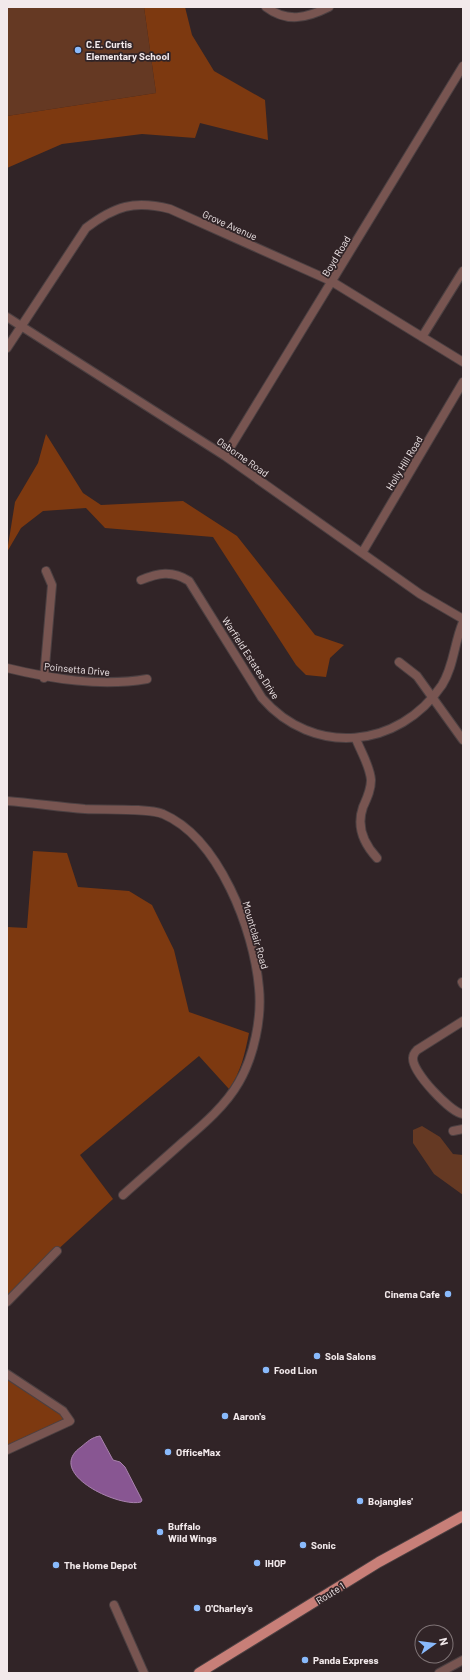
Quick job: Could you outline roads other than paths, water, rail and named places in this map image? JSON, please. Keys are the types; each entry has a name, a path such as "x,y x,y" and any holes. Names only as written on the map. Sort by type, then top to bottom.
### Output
{"main road":[{"name":"Route 1","path":"199,1673 379,1562 463,1516"}],"street":[{"path":"266,7 281,16 290,18 309,16 329,7"},
{"name":"Boyd Road","path":"225,456 463,66"},
{"name":"Grove Avenue","path":"7,348 86,228 105,214 123,207 152,204 170,209 332,281 463,362"},
{"path":"422,337 463,271"},
{"name":"Osborne Road","path":"7,317 225,456 420,594 463,621"},
{"name":"Holly Hill Road","path":"362,553 463,382"},
{"path":"44,678 52,585 46,571"},
{"name":"Warfield Estates Drive","path":"141,580 161,573 174,574 189,581 262,698 274,712 283,719 312,733 334,738 356,739 389,730 406,720 433,697 449,671 463,621"},
{"path":"399,662 417,676 463,740"},
{"name":"Poinsetta Drive","path":"7,668 44,678 124,683 147,679"},
{"path":"356,739 371,779 369,794 361,816 361,831 369,849 377,858"},
{"name":"Mountclair Road","path":"7,801 161,813 181,823 200,841 223,872 232,891 251,946 259,988 259,1007 256,1032 249,1058 240,1081 228,1098 204,1123 123,1195"},
{"path":"463,1021 417,1050 412,1058 413,1063 430,1088 457,1111 463,1114"},
{"path":"454,1131 463,1129"},
{"path":"7,1302 57,1251"},
{"path":"7,1374 63,1411 70,1422 7,1450"},
{"path":"114,1605 144,1673"},
{"path":"439,1673 463,1660"}],"place":[{"name":"C.E. Curtis Elementary School","path":"78,50"},
{"name":"Cinema Cafe","path":"448,1294"},
{"name":"Sola Salons","path":"317,1356"},
{"name":"Food Lion","path":"266,1370"},
{"name":"Aaron's","path":"225,1416"},
{"name":"OfficeMax","path":"168,1452"},
{"name":"Bojangles'","path":"360,1501"},
{"name":"Buffalo Wild Wings","path":"160,1532"},
{"name":"Sonic","path":"303,1545"},
{"name":"IHOP","path":"257,1563"},
{"name":"The Home Depot","path":"56,1565"},
{"name":"O'Charley's","path":"197,1608"},
{"name":"Panda Express","path":"305,1660"}]}
